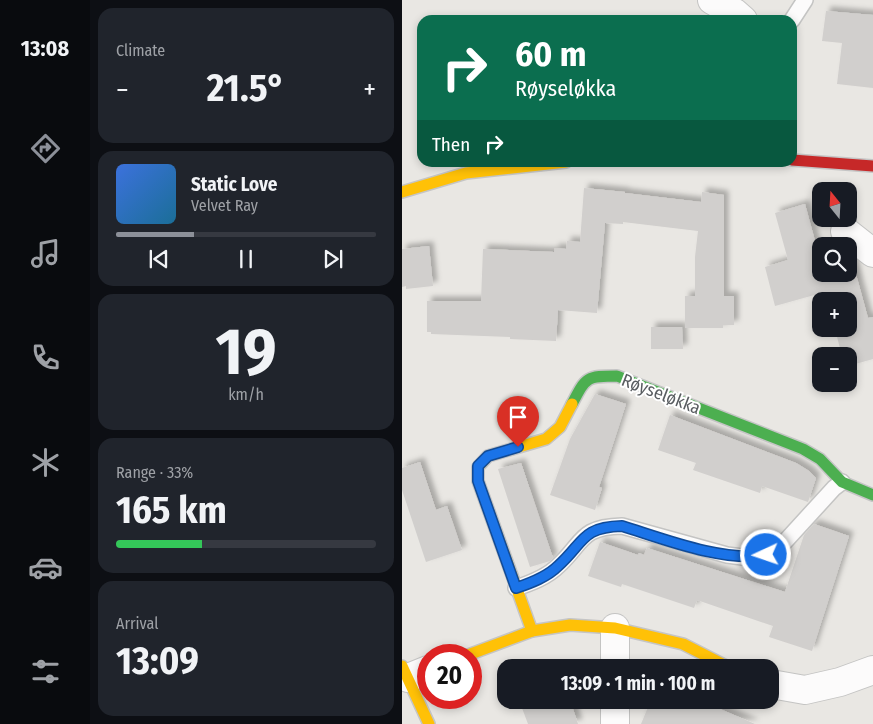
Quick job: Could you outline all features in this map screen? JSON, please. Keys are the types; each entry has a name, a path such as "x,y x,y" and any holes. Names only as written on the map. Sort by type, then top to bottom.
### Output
{"street":[{"path":"712,0 737,15"},
{"path":"797,160 872,166"},
{"path":"402,192 466,173 521,167"},
{"path":"845,231 872,254"},
{"name":"Røyseløkka","path":"532,631 478,481 478,466 488,456 546,438 560,427 583,384 595,376 617,376 803,449 820,460 842,482 872,495"},
{"path":"482,650 532,631 570,625 615,628 683,644 712,659"},
{"path":"615,628 615,659"},
{"path":"779,685 805,690 840,682 872,670"},
{"path":"413,671 429,724"},
{"path":"615,709 615,724"}],"lane":[{"path":"795,15 805,0"},
{"path":"516,588 552,572 584,537 597,529 605,527 622,526 727,555 750,558 766,555 781,546 834,488 842,482"}],"building":[{"path":"826,11 873,15 873,88 837,84 842,43 822,41"},
{"path":"584,188 701,202 702,192 724,195 724,296 734,296 734,325 723,325 723,328 685,328 685,296 695,296 695,257 698,231 623,222 623,224 605,223 597,313 558,310 556,341 431,334 431,332 427,332 427,301 481,301 483,249 554,252 555,248 566,249 567,241 580,242"},
{"path":"805,204 814,237 812,237 812,282 857,282 857,278 868,318 873,317 873,359 857,363 857,347 840,347 837,337 857,337 857,292 812,292 812,296 775,306 765,267 788,260 775,213"},
{"path":"429,246 433,286 406,289 406,286 402,287 402,249"},
{"path":"651,327 682,327 683,349 651,349"},
{"path":"595,394 626,404 599,487 602,488 595,510 550,495 570,439"},
{"path":"670,415 796,463 809,471 816,478 808,502 762,486 760,493 693,470 696,463 658,450"},
{"path":"420,462 436,510 447,506 462,550 426,562 402,490 402,468"},
{"path":"521,463 553,558 550,561 530,567 498,469"},
{"path":"814,524 849,536 812,651 769,637 773,626 697,600 694,608 622,584 621,587 588,576 600,542 638,555 639,553 644,555 647,548 785,592 804,535"},
{"path":"522,709 573,709 578,724 528,724"},
{"path":"647,709 720,709 755,724 641,724"}],"traffic: fast":[{"path":"572,404 584,383 588,380 617,376 803,449 820,459 842,482 873,495"}],"traffic: slow":[{"path":"402,192 466,173 521,167"},
{"path":"532,631 478,481 478,467 488,456 546,439 560,427 572,404"},
{"path":"482,650 532,631 570,625 615,628 683,644 712,659"},
{"path":"402,666 429,724"}],"traffic: jam":[{"path":"797,160 873,166"}],"route":[{"path":"518,447 488,456 478,466 478,481 516,588 552,572 584,537 597,529 605,527 622,526 699,549 727,555 750,558 766,555"}]}
